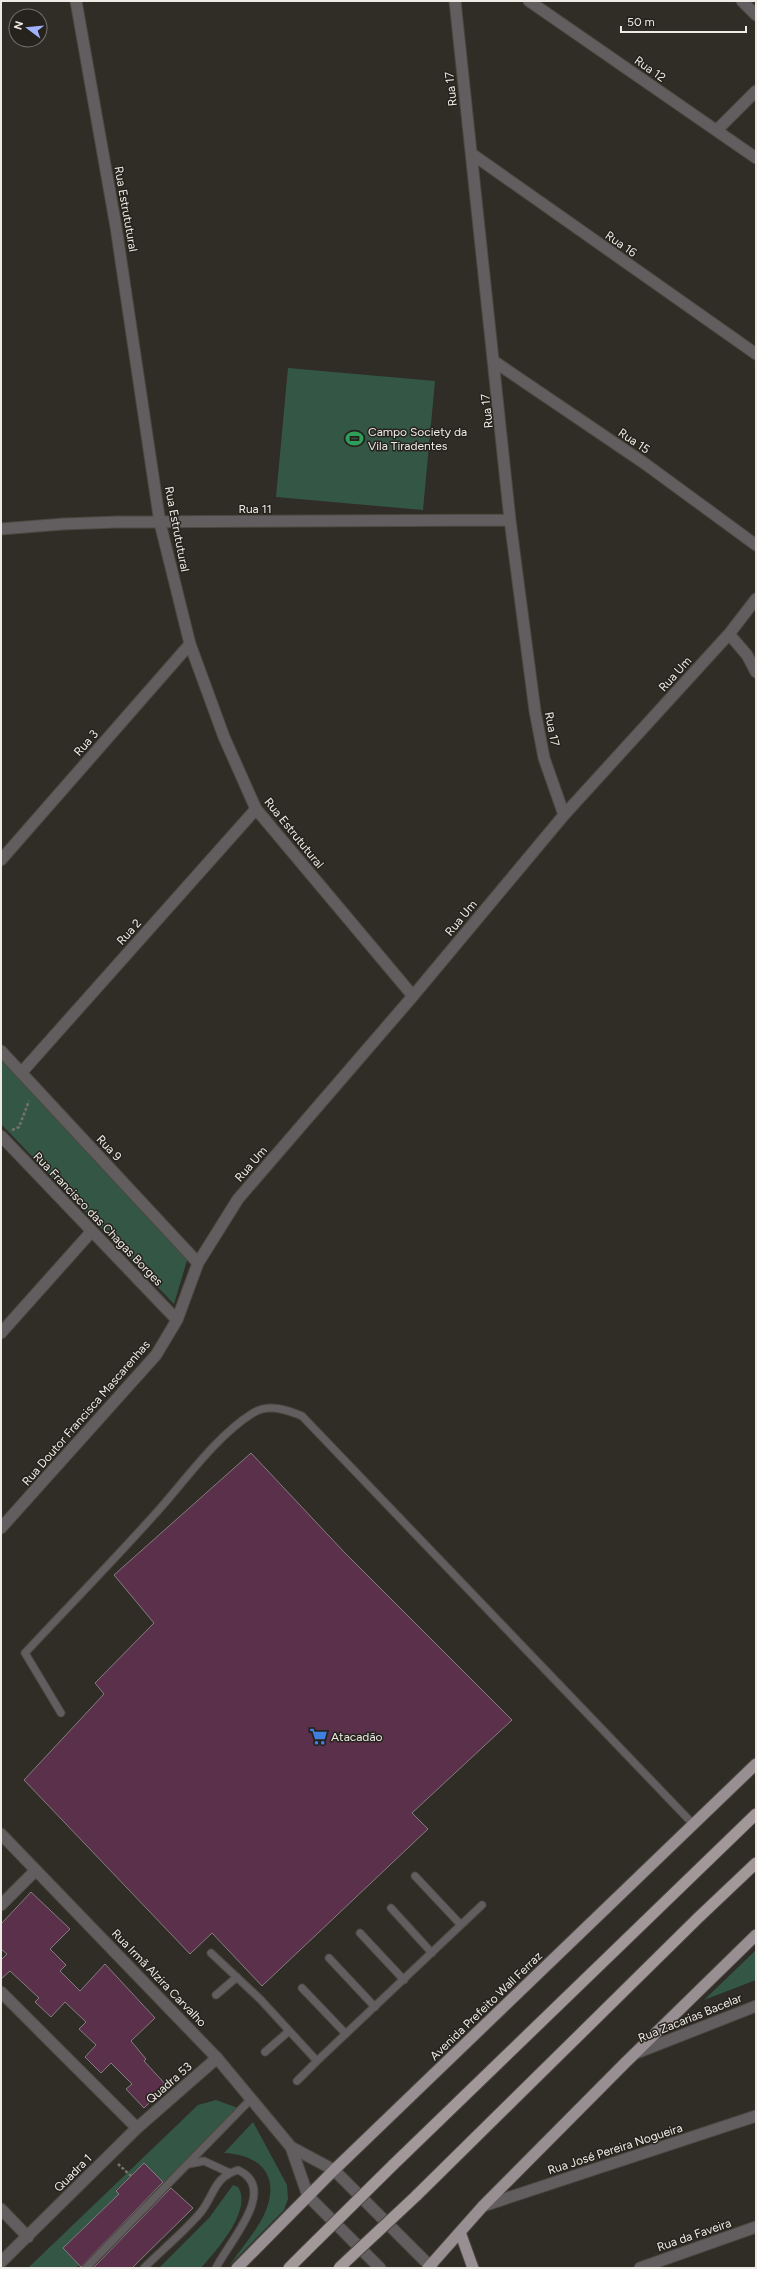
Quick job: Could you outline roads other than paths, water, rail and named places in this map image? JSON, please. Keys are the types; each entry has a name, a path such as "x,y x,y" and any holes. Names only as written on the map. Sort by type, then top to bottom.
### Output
{"highway":[{"path":"289,2268 393,2165 756,1814"},
{"path":"339,2268 416,2196 698,1918 756,1864"}],"main road":[{"name":"Avenida Prefeito Wall Ferraz","path":"237,2268 334,2170 756,1764"},
{"path":"430,2267 483,2206 633,2054 756,1935"},
{"path":"460,2232 473,2268"}],"street":[{"name":"Rua Estrututural","path":"76,1 117,234 160,523 190,644 224,737 256,809 413,996"},
{"name":"Rua 17","path":"455,1 495,362 510,520 535,711 544,758 564,815"},
{"name":"Rua 12","path":"529,1 756,158"},
{"path":"742,1 756,15"},
{"path":"717,130 756,91"},
{"name":"Rua 16","path":"472,154 756,354"},
{"name":"Rua 15","path":"495,362 644,463 756,545"},
{"name":"Rua 11","path":"1,529 63,524 510,520"},
{"name":"Rua Um","path":"198,1263 238,1198 413,996 564,815 729,634 756,599"},
{"path":"729,634 747,655 756,672"},
{"name":"Rua 3","path":"1,860 190,644"},
{"name":"Rua 2","path":"21,1073 256,809"},
{"name":"Rua 9","path":"1,1051 198,1263"},
{"name":"Rua Francisco das Chagas Borges","path":"3,1141 177,1320"},
{"path":"1,1333 92,1231"},
{"name":"Rua Doutor Francisca Mascarenhas","path":"1,1528 156,1355 177,1320 198,1263"},
{"name":"Rua Irmã Alzira Carvalho","path":"1,1834 35,1871 147,1983 217,2058 291,2147 308,2196 380,2268"},
{"path":"1,1905 35,1871"},
{"path":"1,1992 137,2128"},
{"name":"Rua Zacarias Bacelar","path":"633,2054 756,2006"},
{"name":"Quadra 53","path":"137,2128 217,2058"},
{"name":"Rua José Pereira Nogueira","path":"483,2206 756,2116"},
{"name":"Quadra 1","path":"1,2262 137,2128"},
{"name":"Rua Irmã Alzira Carvalho","path":"291,2147 334,2170 430,2267"},
{"path":"1,2209 28,2237"},
{"name":"Rua da Faveira","path":"640,2268 756,2228"}],"lane":[{"path":"61,1713 24,1653 155,1514 228,1432 254,1412 272,1408 287,1410 302,1416 693,1824"},
{"path":"415,1876 461,1925"},
{"path":"297,2081 482,1905"},
{"path":"391,1908 432,1953"},
{"path":"360,1933 404,1980"},
{"path":"211,1953 237,1977 317,2061"},
{"path":"329,1958 375,2007"},
{"path":"216,1995 237,1977"},
{"path":"302,1988 346,2034"},
{"path":"265,2052 289,2031"},
{"path":"86,2268 251,2099"},
{"path":"189,2164 204,2160 230,2173"},
{"path":"144,2268 201,2211 215,2185 230,2173 238,2170 246,2173 252,2182 254,2194 245,2220 216,2268"}],"place":[{"name":"Campo Society da Vila Tiradentes","path":"355,439"},
{"name":"Atacadão","path":"318,1737"}]}
